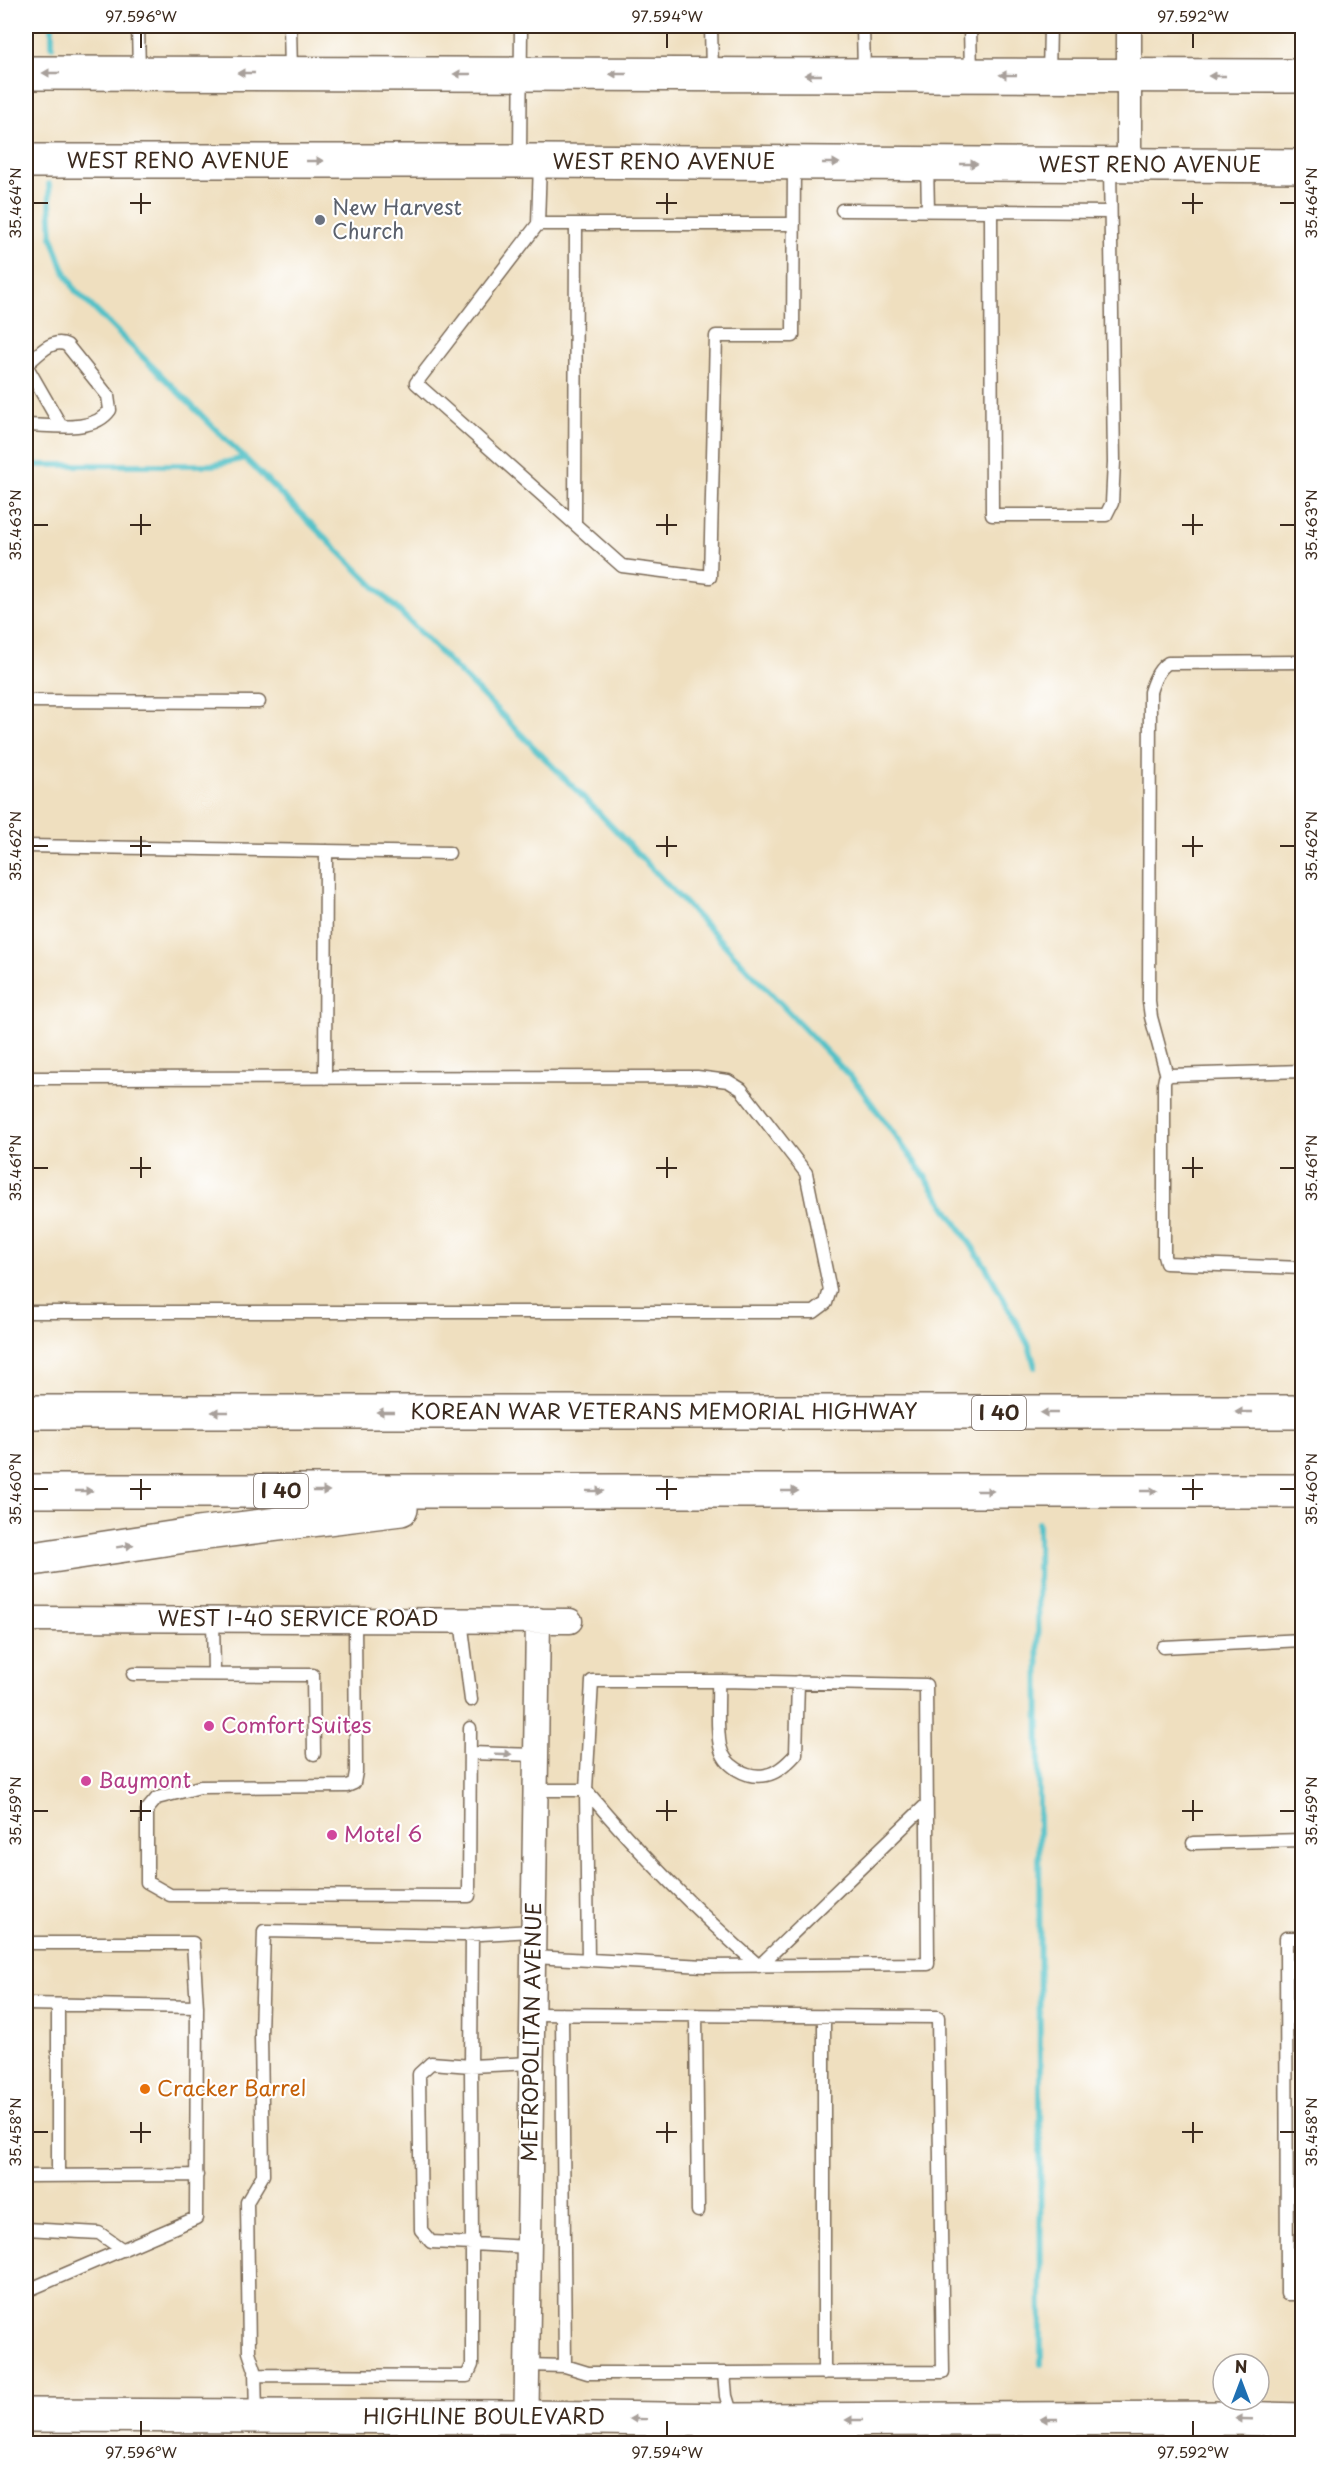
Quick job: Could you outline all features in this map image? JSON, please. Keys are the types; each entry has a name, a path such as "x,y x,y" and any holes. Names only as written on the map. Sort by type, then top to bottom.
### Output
{"main road":[{"path":"26,73 1302,76"},
{"name":"WEST RENO AVENUE","path":"26,161 530,161 1302,166"},
{"name":"KOREAN WAR VETERANS MEMORIAL HIGHWAY","path":"26,1412 1302,1412"},
{"name":"I 40","path":"26,1491 1302,1491"},
{"path":"26,1560 198,1534 536,1491"},
{"name":"HIGHLINE BOULEVARD","path":"26,2415 256,2416 526,2430 735,2432 1232,2418 1302,2420"}],"street":[{"path":"1119,165 1129,76 1129,26"},
{"name":"WEST I-40 SERVICE ROAD","path":"26,1619 570,1621"},
{"name":"METROPOLITAN AVENUE","path":"526,2430 538,1620"}],"lane":[{"path":"138,26 139,73"},
{"path":"290,26 291,74"},
{"path":"521,26 521,74 538,224 416,383 622,566 710,577 716,336 793,336 794,163"},
{"path":"711,26 712,75"},
{"path":"863,26 864,75"},
{"path":"970,26 971,75"},
{"path":"1048,76 1050,26"},
{"path":"927,164 928,211"},
{"path":"991,211 992,515 1106,515 1112,503 1114,462 1110,212 1119,165"},
{"path":"842,210 1110,212"},
{"path":"538,224 794,224"},
{"path":"574,524 576,224"},
{"path":"26,425 61,426 93,423 107,415 110,410 108,396 67,345 55,342 26,365 61,426"},
{"path":"1302,662 1168,663 1163,666 1152,684 1150,692 1149,1002 1167,1076 1164,1083 1166,1263 1302,1268"},
{"path":"26,701 259,702"},
{"path":"26,846 448,853"},
{"path":"325,1078 326,851"},
{"path":"1167,1076 1302,1071"},
{"path":"26,1078 697,1077 728,1081 741,1089 806,1173 830,1284 829,1297 821,1309 814,1312 26,1312"},
{"path":"213,1619 214,1673"},
{"path":"355,1619 356,1772 354,1783 347,1786 200,1787 157,1798 147,1810 147,1882 170,1895 469,1896 470,1728"},
{"path":"461,1620 471,1701"},
{"path":"1163,1647 1302,1640"},
{"path":"133,1674 313,1675 314,1754"},
{"path":"533,1957 588,1960 705,1966 928,1964 926,1685 592,1681 586,1790 588,1960"},
{"path":"718,1681 720,1748 730,1766 748,1776 767,1775 784,1766 796,1754 798,1682"},
{"path":"471,1753 536,1755"},
{"path":"535,1790 586,1790 634,1845 723,1935 759,1966"},
{"path":"759,1966 927,1804"},
{"path":"1193,1843 1302,1840"},
{"path":"256,2416 255,2375 249,2352 247,2202 262,2175 261,2034 264,1931 472,1934 533,1931"},
{"path":"255,2375 467,2376 472,2365 472,1934"},
{"path":"1302,1938 1286,1938 1287,2294 1302,2294"},
{"path":"26,1944 193,1943 197,2007 196,2218 26,2291"},
{"path":"26,2004 197,2007"},
{"path":"58,2005 58,2176"},
{"path":"527,2365 565,2366 588,2373 943,2372 938,2017 532,2014"},
{"path":"562,2014 565,2366"},
{"path":"696,2015 698,2211"},
{"path":"824,2016 824,2373"},
{"path":"529,2247 431,2242 421,2230 419,2074 431,2063 471,2066 531,2063"},
{"path":"26,2176 196,2175"},
{"path":"26,2229 99,2233 123,2250"},
{"path":"724,2373 726,2396 735,2432"}],"waterway":[{"path":"52,26 52,46"},
{"path":"49,184 52,237 63,268 75,290 599,813 858,1085 924,1175 986,1267 1029,1346 1035,1367"},
{"path":"26,465 214,465 245,458"},
{"path":"1038,1523 1041,2364"}],"place":[{"name":"New Harvest Church","path":"320,220"},
{"name":"Comfort Suites","path":"209,1726"},
{"name":"Baymont","path":"86,1781"},
{"name":"Motel 6","path":"332,1835"},
{"name":"Cracker Barrel","path":"145,2089"}]}
